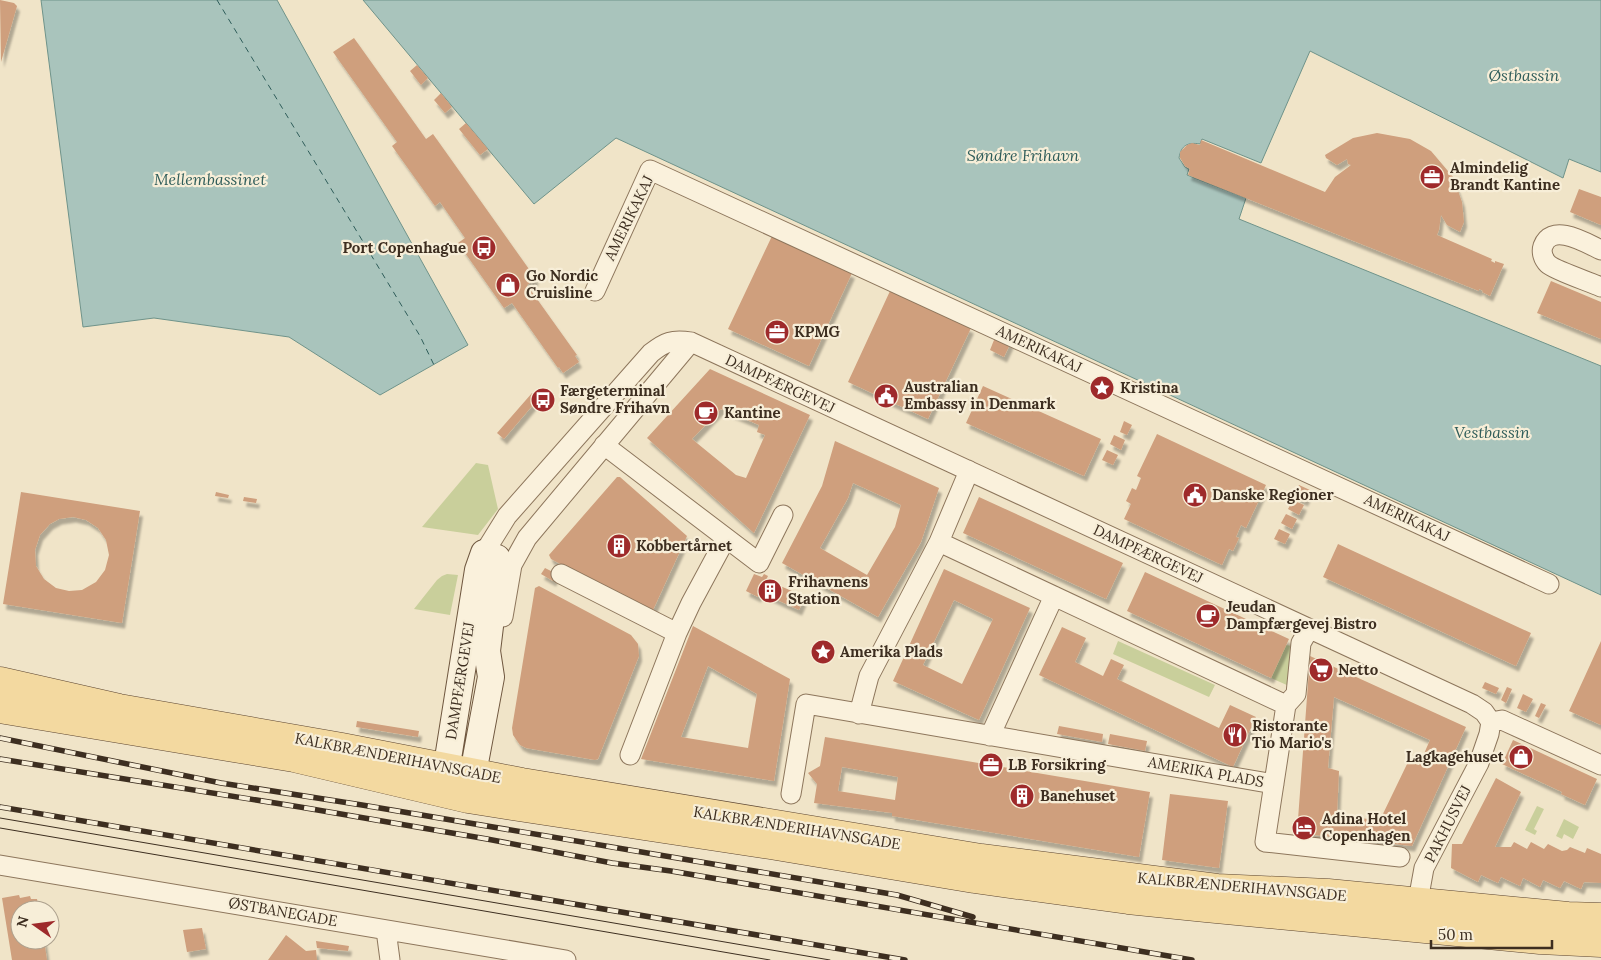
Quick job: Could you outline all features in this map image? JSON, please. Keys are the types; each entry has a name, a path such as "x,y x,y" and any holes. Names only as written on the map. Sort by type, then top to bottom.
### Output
{"main road":[{"name":"KALKBRÆNDERIHAVNSGADE","path":"0,682 120,708 446,766 522,782 981,858 1217,888 1328,893 1415,915 1540,940 1601,943"},
{"name":"KALKBRÆNDERIHAVNSGADE","path":"0,709 294,758 468,799 1013,884 1138,901 1415,915 1601,917"}],"street":[{"name":"AMERIKAKAJ","path":"595,291 650,170 1549,584"},
{"path":"1601,250 1562,234 1549,237 1542,249 1544,259 1550,266 1601,287"},
{"name":"DAMPFÆRGEVEJ","path":"492,569 512,565 527,538 604,445 684,341"},
{"name":"DAMPFÆRGEVEJ","path":"468,799 491,677 486,651 492,569 491,538 506,516 645,360 662,344 684,341 968,470 1472,704 1484,712 1491,722"},
{"path":"604,445 759,563 783,515"},
{"path":"859,714 869,676 939,542 968,470"},
{"path":"630,755 677,633 726,538"},
{"path":"939,542 1286,705"},
{"name":"DAMPFÆRGEVEJ","path":"442,793 446,766 492,569"},
{"path":"561,574 677,633"},
{"path":"990,736 1054,596"},
{"name":"AMERIKA PLADS","path":"1309,628 1301,643 1296,694 1286,705 1265,842 1400,857"},
{"name":"AMERIKA PLADS","path":"791,794 806,704 1274,784"},
{"path":"1491,722 1502,720 1601,765"},
{"name":"PAKHUSVEJ","path":"1415,915 1424,868 1479,763 1486,746 1491,722"},
{"name":"ØSTBANEGADE","path":"0,865 557,959"},
{"path":"386,930 390,960"}],"green space":[{"path":"476,463 488,465 498,509 478,535 422,527"},
{"path":"447,574 458,575 450,615 414,609 437,580"},
{"path":"1118,641 1215,685 1209,697 1113,654"},
{"path":"1286,645 1292,646 1289,686 1271,678"},
{"path":"1537,806 1544,809 1534,829 1537,831 1535,835 1525,830"},
{"path":"1564,819 1579,827 1573,839 1564,834 1562,839 1556,836"}],"water":[{"name":"Mellembassinet","path":"41,0 277,0 468,345 380,395 289,337 154,318 83,327"},
{"name":"Søndre Frihavn","path":"363,0 1601,0 1601,172 1569,159 1563,178 1310,51 1261,163 1202,139 1200,144 1189,144 1183,147 1179,158 1185,167 1189,169 1187,175 1246,198 1239,219 1601,366 1601,595 616,138 534,204"}],"building":[{"path":"0,0 14,3 17,6 1,62"},
{"path":"354,38 426,139 433,134 536,279 527,285 577,355 575,356 579,362 563,373 512,303 504,308 458,243 465,238 440,202 435,206 392,146 397,142 333,52"},
{"path":"417,65 428,78 421,85 410,71"},
{"path":"441,93 452,107 445,113 434,100"},
{"path":"466,123 488,149 480,155 459,129"},
{"path":"1377,133 1410,139 1431,151 1453,177 1462,202 1464,222 1460,232 1447,225 1441,215 1437,235 1492,259 1491,261 1495,263 1495,261 1504,264 1490,296 1479,289 1479,291 1188,175 1190,169 1185,166 1180,158 1180,152 1187,145 1192,143 1200,145 1201,140 1325,192 1335,177 1351,165 1348,164 1347,159 1337,165 1326,158 1325,155 1353,138"},
{"path":"1579,189 1601,197 1601,225 1570,212"},
{"path":"772,236 852,273 809,366 728,329"},
{"path":"1551,281 1601,302 1601,339 1537,313"},
{"path":"890,291 971,328 928,419 848,382"},
{"path":"996,335 1011,342 1004,357 990,350"},
{"path":"710,369 810,415 754,533 647,438","holes":["721,409 759,425 757,432 765,435 746,478 736,475 692,439"]},
{"path":"983,386 1101,439 1084,476 966,423"},
{"path":"532,393 538,399 504,439 497,433"},
{"path":"1124,421 1132,425 1127,435 1120,432"},
{"name":"Danske Regioner","path":"1157,434 1266,485 1246,528 1241,525 1236,537 1239,538 1233,551 1229,549 1222,565 1124,519 1131,504 1126,501 1132,488 1136,490 1141,478 1137,476"},
{"path":"1114,435 1125,440 1121,450 1110,444"},
{"path":"835,441 939,488 921,542 878,617 782,563 822,486","holes":["853,483 901,505 895,527 867,575 820,548 848,498"]},
{"path":"1107,450 1118,455 1113,465 1102,460"},
{"name":"Kobbertårnet","path":"617,477 620,477 687,536 653,610 647,610 551,559 549,555"},
{"path":"1299,485 1310,490 1305,501 1294,496"},
{"path":"21,492 140,511 122,623 3,604","holes":["73,517 86,520 98,528 106,540 109,555 105,570 96,582 82,590 69,591 56,588 44,579 36,566 35,550 40,535 50,524 59,519"]},
{"path":"216,492 229,495 228,498 215,496"},
{"path":"244,497 257,499 256,503 243,501"},
{"path":"979,497 1123,563 1106,599 963,533"},
{"path":"1293,500 1304,505 1299,515 1288,509"},
{"path":"1286,514 1297,519 1292,529 1281,523"},
{"path":"1279,529 1290,534 1285,544 1274,539"},
{"path":"1338,544 1531,633 1516,666 1323,577"},
{"path":"545,568 557,574 553,581 541,574"},
{"path":"944,569 1030,608 979,720 893,681","holes":["954,600 993,619 962,684 923,665"]},
{"path":"1145,572 1289,639 1271,678 1127,611"},
{"name":"Frihavnens Station","path":"754,574 762,577 764,574 768,576 766,580 799,594 798,596 804,599 799,610 760,592 758,597 746,591"},
{"path":"539,586 631,635 638,644 639,656 598,759 595,760 526,748 520,745 513,735 512,728 535,588"},
{"path":"693,626 790,679 774,781 641,759","holes":["708,666 757,694 748,748 681,737"]},
{"path":"1062,627 1086,638 1075,662 1103,676 1111,659 1124,665 1117,679 1219,728 1230,705 1256,717 1233,767 1039,675"},
{"path":"1601,641 1601,725 1569,711"},
{"path":"1310,656 1466,727 1412,846 1297,833","holes":["1334,697 1430,740 1419,765 1408,762 1380,820 1337,816 1339,771 1328,768"]},
{"path":"1485,682 1499,688 1496,694 1482,688"},
{"path":"1507,687 1512,689 1506,703 1501,700"},
{"path":"1523,694 1533,699 1526,712 1517,708"},
{"path":"1541,703 1546,705 1539,718 1535,716"},
{"path":"357,721 419,731 418,737 356,727"},
{"path":"1059,726 1103,734 1102,742 1057,734"},
{"path":"1110,734 1147,741 1145,751 1108,744"},
{"name":"Banehuset","path":"825,737 1150,792 1139,857 892,816 892,813 814,803 817,784 808,773 820,766","holes":["842,767 898,777 895,800 838,791"]},
{"path":"1513,740 1597,779 1585,805 1502,764"},
{"path":"1496,778 1521,792 1495,847 1511,847 1514,842 1527,849 1531,842 1544,849 1548,844 1562,851 1570,847 1585,853 1587,848 1601,854 1601,883 1584,882 1581,889 1564,881 1560,888 1543,880 1540,887 1523,878 1520,886 1501,877 1498,883 1481,875 1478,882 1451,868 1452,844 1462,844"},
{"path":"1170,794 1228,801 1219,868 1162,860"},
{"path":"19,895 20,898 30,896 31,899 37,900 10,900 10,948 2,898"},
{"path":"202,928 206,949 187,952 183,930"},
{"path":"286,935 306,951 316,950 317,960 268,960"},
{"path":"316,941 349,946 348,951 317,948"},
{"path":"10,950 46,950 47,960 12,960"}],"ferry route":[{"path":"217,0 420,336 434,365"}],"tram line":[{"path":"0,818 830,960"},
{"path":"0,828 770,960"}],"railway":[{"path":"0,738 221,783 897,895 973,917"},
{"path":"0,759 300,807 487,839 612,863 671,871 1192,960"},
{"path":"0,807 905,960"}],"place":[{"name":"Almindelig Brandt Kantine","path":"1432,177"},
{"name":"Port Copenhague","path":"484,248"},
{"name":"Go Nordic Cruisline","path":"508,285"},
{"name":"KPMG","path":"777,332"},
{"name":"Kristina","path":"1102,388"},
{"name":"Australian Embassy in Denmark","path":"886,396"},
{"name":"Færgeterminal Søndre Frihavn","path":"543,400"},
{"name":"Kantine","path":"706,413"},
{"name":"Danske Regioner","path":"1195,495"},
{"name":"Kobbertårnet","path":"619,546"},
{"name":"Frihavnens Station","path":"770,591"},
{"name":"Jeudan Dampfærgevej Bistro","path":"1208,616"},
{"name":"Amerika Plads","path":"823,652"},
{"name":"Netto","path":"1321,670"},
{"name":"Ristorante Tio Mario's","path":"1235,735"},
{"name":"Lagkagehuset","path":"1521,757"},
{"name":"LB Forsikring","path":"991,765"},
{"name":"Banehuset","path":"1022,796"},
{"name":"Adina Hotel Copenhagen","path":"1304,828"}],"water label":[{"name":"Østbassin","path":"1524,75"},
{"name":"Vestbassin","path":"1492,432"}]}
